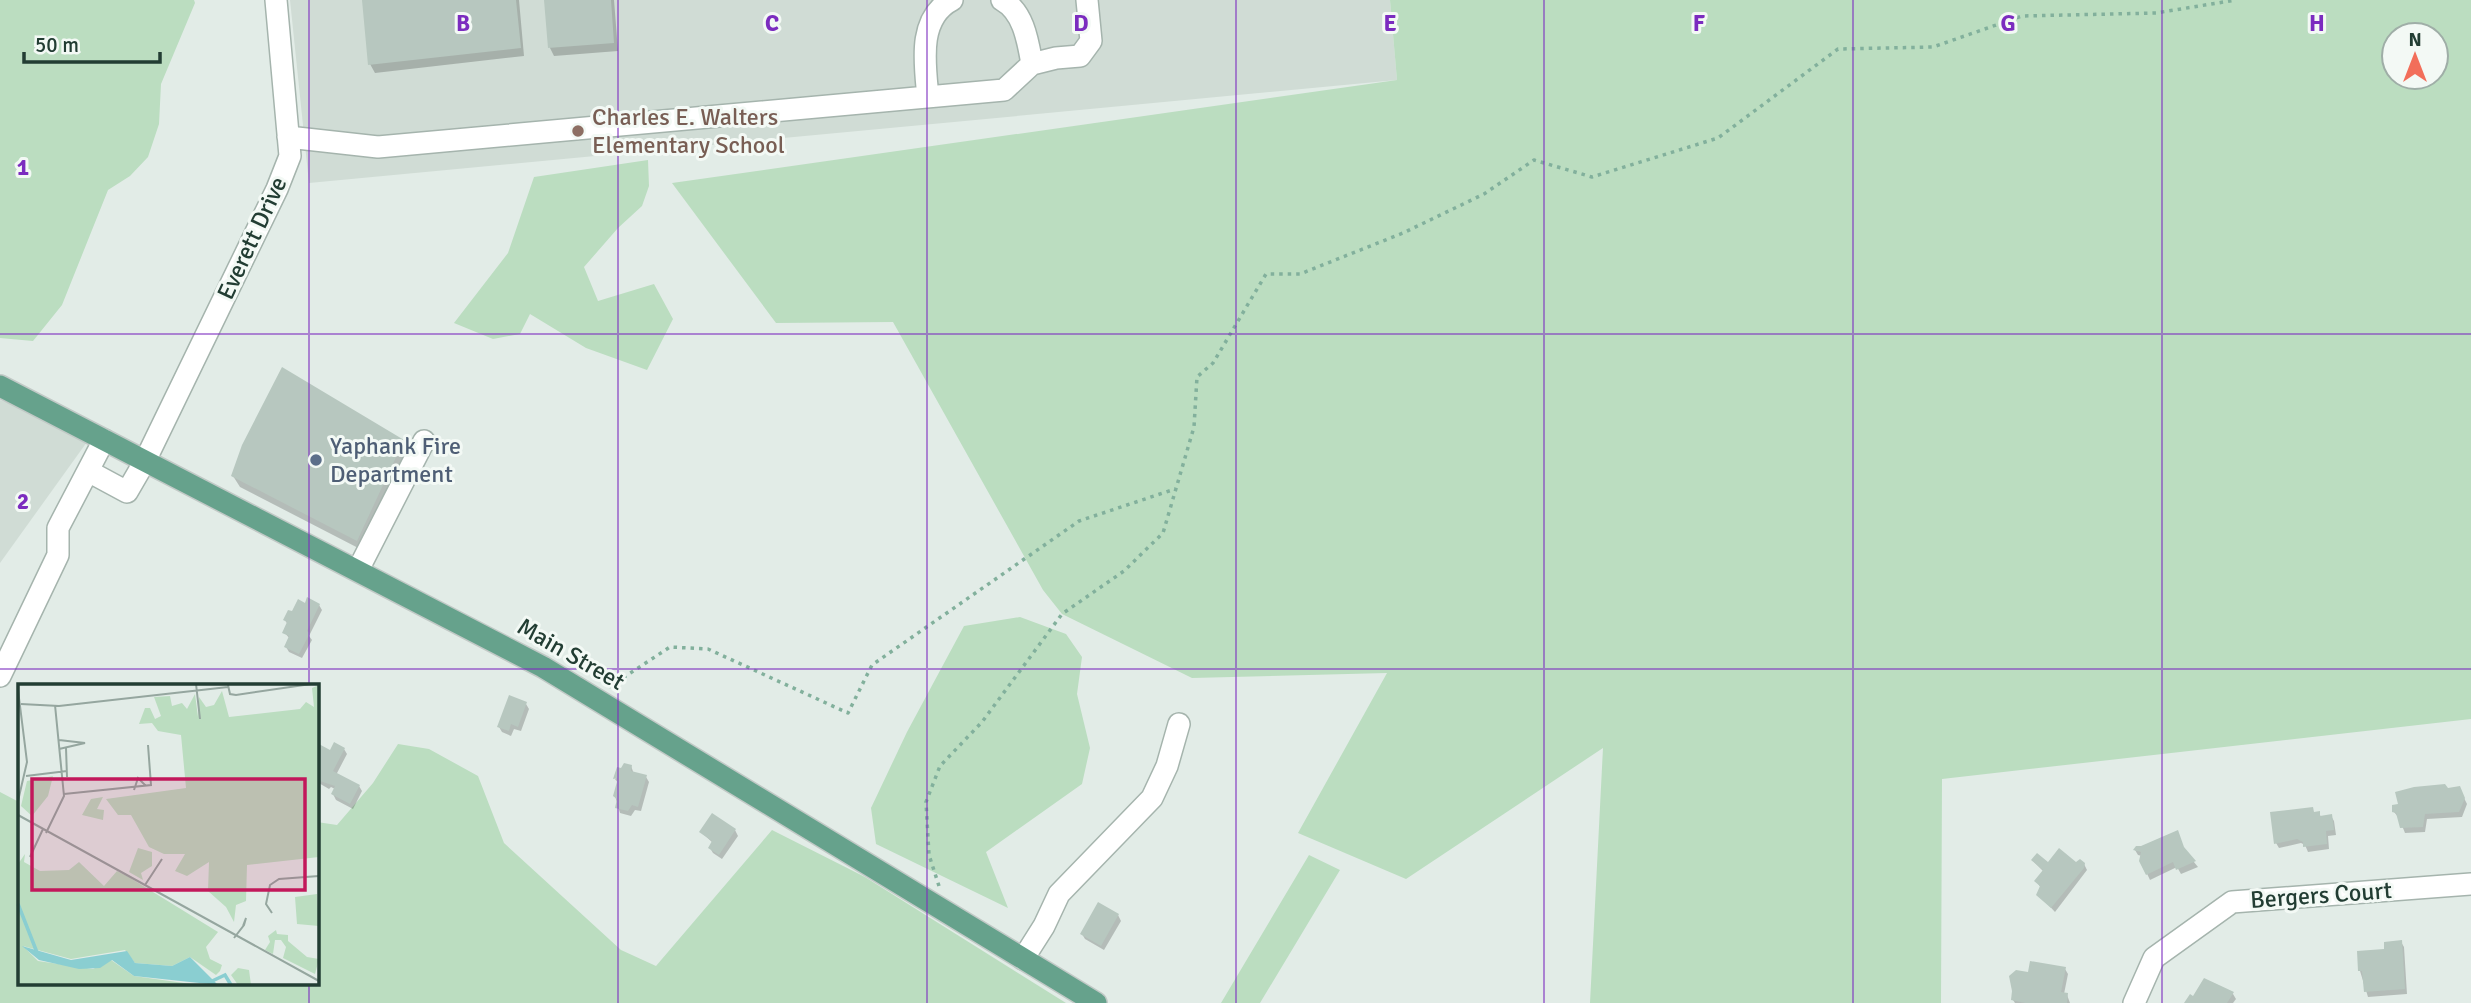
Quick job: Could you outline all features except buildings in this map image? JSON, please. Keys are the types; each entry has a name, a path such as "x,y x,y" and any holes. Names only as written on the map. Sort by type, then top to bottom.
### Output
{"main road":[{"name":"Main Street","path":"0,387 486,636 599,699 1096,1003"}],"street":[{"name":"Everett Drive","path":"88,471 127,492 145,461 277,189 290,156 275,0"},
{"path":"928,97 924,47 928,32 943,5 952,0"},
{"path":"1002,0 1017,14 1028,42 1032,64"},
{"path":"288,137 378,147 1004,90 1032,64 1080,56 1091,41 1087,0"},
{"path":"0,676 58,555 58,528 104,440"},
{"path":"358,570 424,441"},
{"path":"1023,959 1044,926 1059,894 1152,798 1167,766 1179,724"},
{"name":"Bergers Court","path":"2134,1003 2154,958 2232,902 2471,884"}],"path":[{"path":"943,909 939,885 929,855 926,802 940,766 982,722 1062,614 1124,572 1163,533 1194,427 1197,377 1213,363 1266,274 1300,274 1403,233 1484,194 1534,160 1592,177 1718,138 1838,49 1933,47 2022,16 2156,13 2236,0"},
{"path":"599,699 608,688 670,647 708,649 848,713 872,666 1079,521 1176,489"}],"shaded area":[{"name":"Charles E. Walters Elementary School","path":"290,0 1390,0 1397,80 309,183"},
{"path":"0,400 92,435 0,563"}],"green space":[{"path":"0,0 194,0 195,3 161,84 159,124 148,157 130,176 108,190 62,305 33,341 0,338"},
{"path":"1390,0 2471,0 2471,719 1942,779 1941,1003 1590,1003 1603,748 1406,879 1298,833 1387,673 1192,678 1062,614 1043,590 893,322 776,323 672,183 1397,80"},
{"path":"648,160 649,186 642,206 618,228 584,267 598,301 654,284 673,319 647,370 586,348 530,314 520,334 493,339 454,323 508,253 534,177"},
{"path":"1020,617 1066,634 1082,657 1077,694 1090,748 1082,784 986,852 1008,908 876,844 871,808 907,732 964,626"},
{"path":"398,744 429,749 478,776 504,843 621,950 656,966 772,830 865,877 1066,1003 0,1003 0,792 18,801 18,986 318,986 318,822 337,825 373,783"},
{"path":"1309,855 1340,870 1260,1003 1221,1003"}],"place":[{"name":"Charles E. Walters Elementary School","path":"578,131"},
{"name":"Yaphank Fire Department","path":"316,460"}]}
